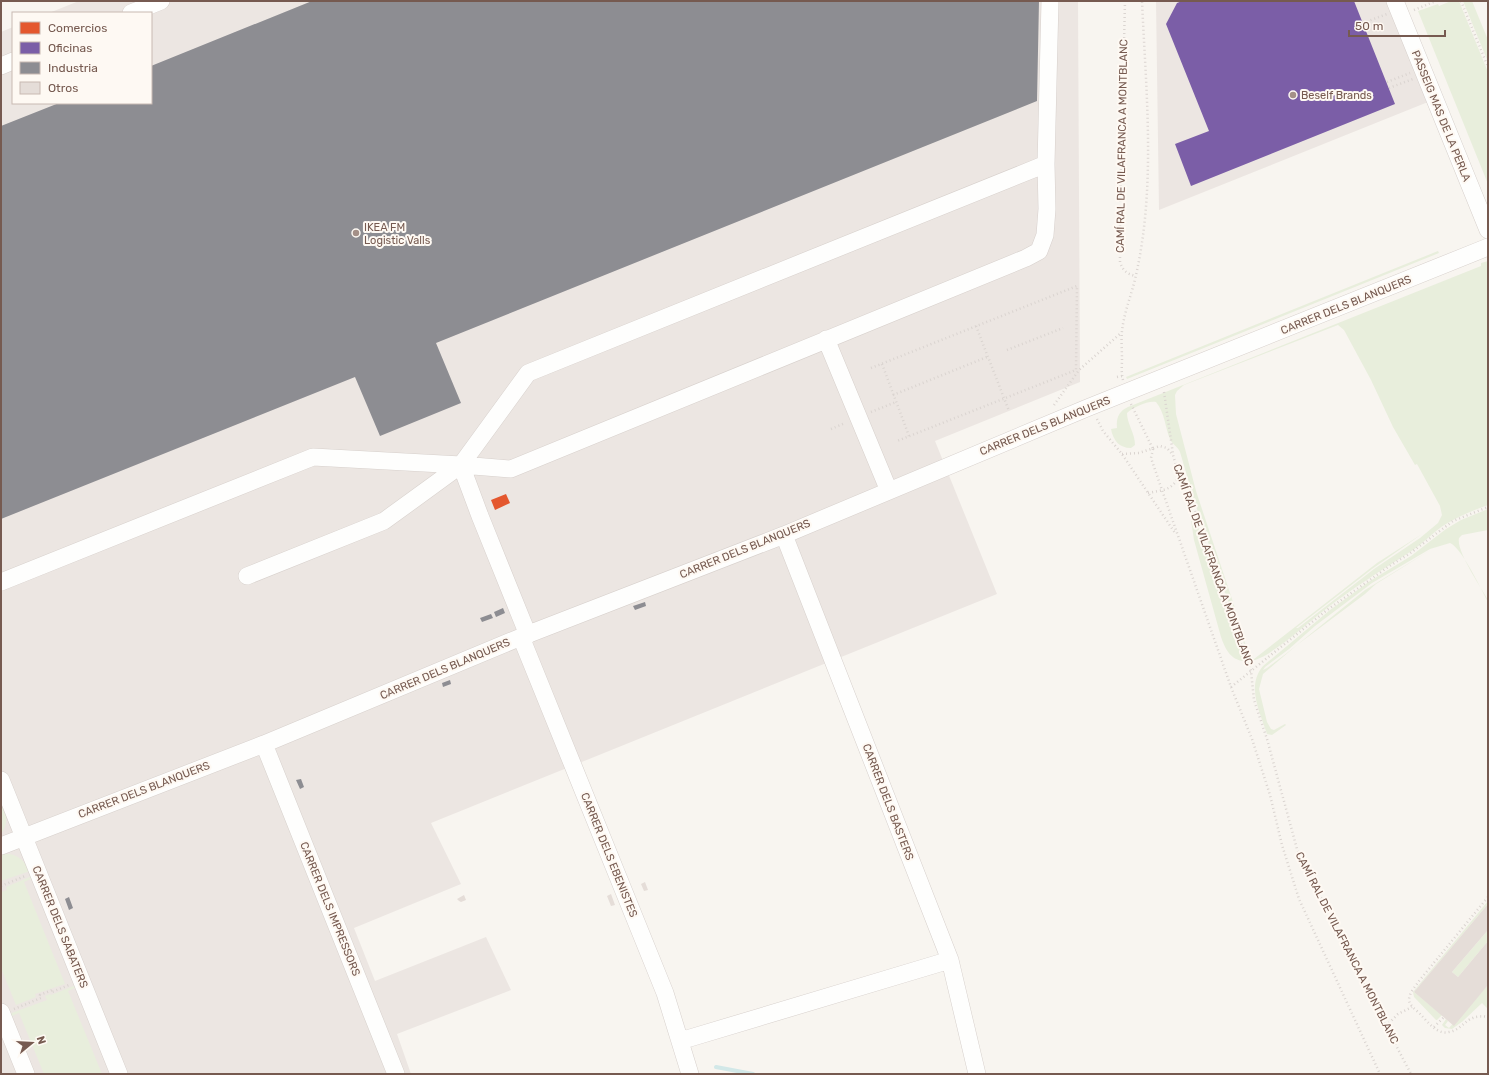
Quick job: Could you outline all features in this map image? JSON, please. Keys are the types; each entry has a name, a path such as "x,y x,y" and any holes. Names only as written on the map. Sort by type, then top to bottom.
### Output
{"street":[{"path":"134,12 161,1"},
{"path":"1,582 313,457 511,469 1026,258 1039,251 1045,235 1047,210 1046,164 1050,1"},
{"name":"PASSEIG MAS DE LA PERLA","path":"1392,7 1488,230"},
{"path":"1,66 12,61"},
{"path":"246,576 384,521 461,465 528,373 1046,164"},
{"name":"CARRER DELS BLANQUERS","path":"1,846 264,744 525,636 784,534 1092,406 1488,247"},
{"path":"826,340 888,491"},
{"name":"CARRER DELS EBENISTES","path":"461,465 525,636 662,986 690,1074"},
{"name":"CARRER DELS BASTERS","path":"784,534 950,960 977,1074"},
{"name":"CARRER DELS IMPRESSORS","path":"264,744 396,1074"},
{"name":"CARRER DELS SABATERS","path":"1,780 119,1074"},
{"path":"680,1041 950,960"},
{"path":"4,1012 26,1074"}],"path":[{"name":"CAMÍ RAL DE VILAFRANCA A MONTBLANC","path":"1125,1 1120,262 1123,270 1128,274 1136,276"},
{"path":"1117,378 1122,376 1122,333 1136,276 1145,223 1148,175 1142,1"},
{"path":"1408,12 1436,1"},
{"path":"1461,1 1488,67"},
{"path":"1363,23 1392,7"},
{"path":"1387,82 1412,72"},
{"path":"1389,88 1415,78"},
{"path":"871,368 1077,286 1076,370 897,441"},
{"path":"976,326 987,358 1009,411"},
{"path":"1006,350 1063,328"},
{"path":"1048,425 1054,406 1079,370 1122,333"},
{"path":"893,395 987,358"},
{"path":"882,364 909,436"},
{"path":"1164,392 1173,455"},
{"path":"867,414 896,402"},
{"path":"1092,406 1103,432 1122,454 1178,537"},
{"path":"1132,406 1153,449 1151,458 1231,687 1252,740 1270,795 1282,845 1299,898 1380,1074"},
{"path":"831,429 842,424"},
{"name":"CAMÍ RAL DE VILAFRANCA A MONTBLANC","path":"1153,449 1160,446 1167,448 1173,455 1179,476 1194,508 1251,671 1254,700 1267,739 1297,849 1411,1074"},
{"path":"1122,454 1138,454 1153,449"},
{"path":"1148,493 1172,487 1179,476"},
{"path":"1231,687 1327,610 1391,565 1409,554 1453,522 1488,507"},
{"path":"1,886 31,874"},
{"path":"1488,897 1410,994 1409,1002 1427,1022 1442,1032 1449,1032 1456,1029 1472,1018 1480,1016 1488,1017"},
{"path":"4,1012 41,998 40,995 52,990 52,992 75,983"},
{"path":"1386,1026 1398,1014 1412,1007"},
{"path":"1434,1027 1444,1017"}],"shaded area":[{"path":"79,1 1078,1 1080,382 935,441 997,594 431,823 461,884 354,928 375,981 486,937 511,990 397,1034 411,1074 1,1074 1,32 12,27 12,104 152,104 152,12 52,12"},
{"name":"Beself Brands","path":"1156,1 1387,1 1428,102 1159,210"}],"green space":[{"path":"1451,1 1459,1 1488,72 1488,184 1418,11 1438,4 1439,6"},
{"path":"1463,1 1472,1 1488,40 1488,62"},
{"path":"1438,251 1439,253 1127,379 1126,377"},
{"path":"1488,261 1488,505 1451,521 1433,533 1422,544 1333,604 1275,649 1256,659 1250,660 1224,590 1195,503 1180,452 1170,439 1159,406 1156,402 1149,402 1137,406 1127,413 1128,421 1135,441 1135,445 1131,448 1123,447 1117,443 1113,437 1111,429 1117,428 1119,415 1128,407 1481,266 1481,263","holes":["1338,325 1344,330 1371,380 1393,427 1415,465 1417,464 1440,506 1442,515 1438,523 1420,538 1374,569 1298,628 1296,628 1372,569 1422,534 1377,563 1254,659 1249,654 1241,632 1234,605 1196,491 1176,414 1175,395 1184,385"]},
{"path":"1191,507 1244,661 1235,658 1229,653 1221,637 1194,540 1190,513"},
{"path":"1488,509 1488,530 1462,535 1459,538 1459,544 1465,560 1455,546 1450,543 1430,549 1372,583 1315,626 1289,649 1265,667 1263,670 1287,653 1365,590 1432,549 1376,584 1297,645 1263,674 1259,689 1267,722 1271,729 1274,730 1285,724 1286,725 1272,735 1267,734 1258,708 1255,691 1255,682 1263,666 1330,610 1370,581 1411,556 1446,529 1461,520"},
{"path":"4,806 6,821 5,827 1,834 1,808"},
{"path":"1,854 15,855 25,863 30,871 1,881"},
{"path":"32,876 33,878 24,882 65,984 35,994 36,997 16,1005 1,968 1,892 7,890 6,887"},
{"path":"1488,901 1488,904 1414,992 1442,1015 1436,1020 1414,997 1413,992"},
{"path":"1488,930 1488,941 1458,977 1452,972"},
{"path":"76,985 77,987 68,991 102,1074 44,1074 19,1013 10,1017 9,1014 47,1000 45,996"},
{"path":"1488,985 1488,1009 1482,1003 1452,1029 1445,1028 1442,1025 1446,1019 1448,1021 1445,1025 1449,1028"}],"building: Comercios":[{"path":"506,494 510,503 495,510 491,500"}],"building: Oficinas":[{"name":"Beself Brands","path":"1182,1 1354,1 1395,104 1191,186 1175,144 1209,131 1166,24 1177,3"}],"building: Industria":[{"name":"IKEA FM Logistic Valls","path":"312,1 1039,1 1037,101 436,343 461,403 380,436 355,377 1,519 1,126 56,104 152,104 152,66"},
{"path":"645,602 646,606 635,610 633,606"},
{"path":"503,608 505,613 496,617 494,612"},
{"path":"491,614 493,618 482,622 480,618"},
{"path":"450,680 451,684 443,687 442,683"},
{"path":"301,779 304,787 300,789 296,780"},
{"path":"69,897 73,908 69,910 65,899"}],"building: Otros":[{"path":"645,882 648,890 644,891 641,884"},
{"path":"611,894 615,905 611,906 607,896"},
{"path":"464,895 466,900 461,902 457,899"},
{"path":"1488,904 1488,930 1452,972 1458,977 1488,941 1488,985 1454,1026 1414,992"}],"waterway":[{"path":"716,1067 753,1074"}],"place":[{"name":"Beself Brands","path":"1293,95"},
{"name":"IKEA FM Logistic Valls","path":"356,233"}]}
